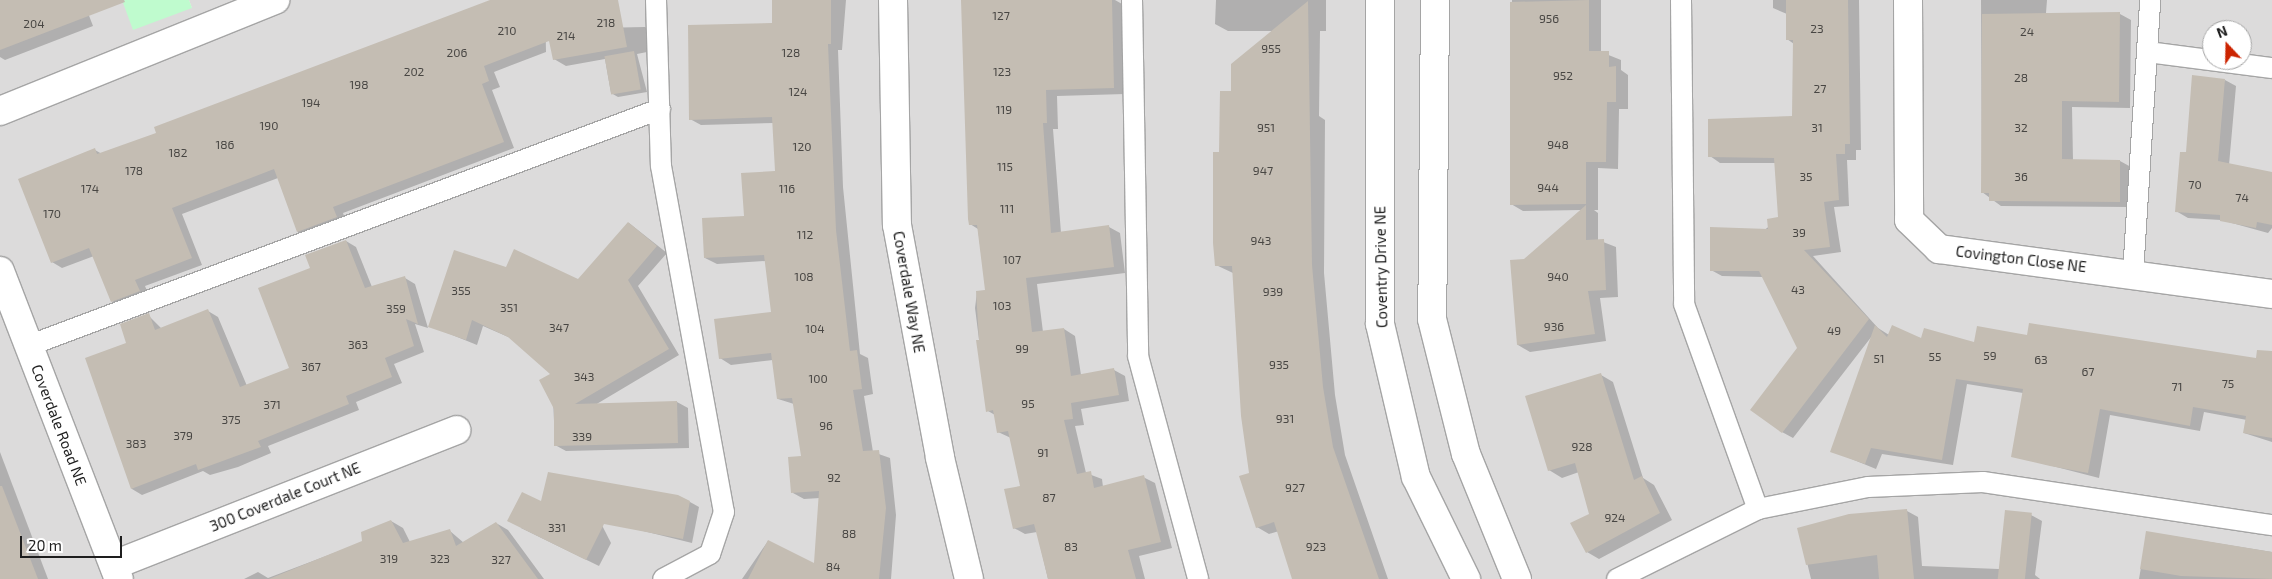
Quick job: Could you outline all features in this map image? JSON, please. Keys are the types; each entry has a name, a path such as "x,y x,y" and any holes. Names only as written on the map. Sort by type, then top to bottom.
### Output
{"street":[{"path":"0,111 275,0"},
{"name":"Coverdale Way NE","path":"893,0 897,225 940,458 969,579"},
{"name":"Coventry Drive NE","path":"1380,0 1380,324 1416,477 1466,579"},
{"path":"1435,0 1432,319 1466,454 1517,579"},
{"name":"Covington Close NE","path":"1908,0 1910,220 1940,248 2272,294"},
{"name":"Coverdale Road NE","path":"0,271 117,572"},
{"name":"300 Coverdale Court NE","path":"117,572 456,430"}],"lane":[{"path":"656,0 661,166 724,512 710,554 663,579"},
{"path":"1132,0 1138,356 1198,579"},
{"path":"1681,0 1684,304 1758,509"},
{"path":"2133,274 2150,0"},
{"path":"2148,52 2272,68"},
{"path":"28,346 660,109"},
{"path":"1617,579 1758,509 1868,487 1983,482 2272,525"}],"shaded area":[{"path":"0,0 122,0 192,8 189,0 2272,0 2272,579 0,579"}],"green space":[{"path":"122,0 189,0 192,8 133,30"}],"building":[{"path":"0,0 124,0 125,2 0,50"},
{"path":"490,0 618,0 627,47 553,60 549,41 484,66 489,81 482,84 504,142 333,207 337,217 297,232 274,169 172,208 192,258 135,280 140,291 111,302 89,248 51,263 18,179 95,148 97,154 156,133 154,127"},
{"path":"772,0 831,0 831,44 828,44 836,230 850,351 857,350 862,389 853,390 863,451 879,450 886,508 879,579 748,579 768,540 814,563 819,491 791,493 788,457 801,456 792,398 777,399 771,353 719,359 714,319 771,312 764,255 704,258 702,218 744,216 741,173 775,171 772,117 689,120 688,25 772,23"},
{"path":"961,0 1112,0 1114,88 1046,90 1047,123 1043,123 1051,233 1109,225 1114,267 1026,278 1032,332 1064,328 1071,376 1114,368 1119,395 1071,403 1073,419 1064,420 1077,474 1091,471 1094,488 1144,475 1161,542 1128,550 1136,579 1048,579 1034,524 1013,529 1004,489 1020,486 1008,431 997,433 993,410 986,412 976,340 979,340 976,291 985,290 977,225 969,225 968,219"},
{"path":"1589,0 1589,51 1609,51 1609,67 1616,66 1616,102 1607,102 1606,162 1586,162 1586,204 1510,205 1510,2"},
{"path":"1786,0 1848,0 1850,144 1845,144 1845,154 1836,154 1839,200 1824,202 1830,247 1804,250 1869,319 1782,433 1750,410 1797,348 1759,271 1710,271 1710,227 1768,229 1767,219 1778,217 1774,158 1708,157 1708,119 1792,116 1793,40 1786,40"},
{"path":"1308,1 1312,265 1323,387 1333,447 1379,579 1292,579 1274,522 1256,528 1239,476 1249,473 1241,416 1232,266 1215,266 1213,243 1213,152 1219,152 1220,91 1231,91 1231,64"},
{"path":"2120,12 2119,102 2062,101 2062,159 2120,160 2120,202 1989,201 1989,193 1981,193 1982,14"},
{"path":"634,51 641,89 611,95 604,56"},
{"path":"2192,75 2225,79 2218,161 2272,172 2272,225 2257,222 2256,228 2220,221 2220,215 2175,212 2180,152 2186,152"},
{"path":"1586,205 1586,240 1604,239 1606,290 1588,291 1595,334 1517,345 1510,260 1524,259"},
{"path":"628,222 657,246 628,280 669,349 575,404 677,401 678,443 554,446 554,409 539,380 550,374 508,337 472,320 466,340 428,327 454,250 506,267 514,249 578,279"},
{"path":"346,240 365,288 405,276 418,324 406,319 414,346 385,358 392,377 346,396 349,404 258,441 261,447 198,470 196,464 131,489 85,358 126,343 120,324 149,313 155,330 208,309 240,387 289,368 258,288 310,268 305,255"},
{"path":"2029,323 2256,358 2257,350 2272,351 2272,438 2243,433 2246,416 2193,407 2190,426 2100,409 2088,473 2050,466 2011,457 2023,389 1956,379 1942,460 1871,448 1865,464 1830,452 1875,325 1887,337 1892,325 1921,338 1924,328 1974,342 1977,326 2027,335"},
{"path":"1601,373 1634,480 1642,476 1660,513 1586,553 1570,523 1589,514 1575,463 1548,471 1525,396"},
{"path":"548,472 678,495 690,501 683,539 604,524 586,560 507,521 522,492 541,501"},
{"path":"0,486 2,486 38,579 0,579"},
{"path":"1907,509 1914,579 1879,579 1877,555 1806,565 1797,528 1849,514"},
{"path":"2005,510 2032,513 2025,579 1998,579"},
{"path":"391,520 403,543 450,529 456,546 496,522 538,579 269,579 362,541 361,532"},
{"path":"2146,531 2272,552 2272,579 2181,576 2140,569"}]}
